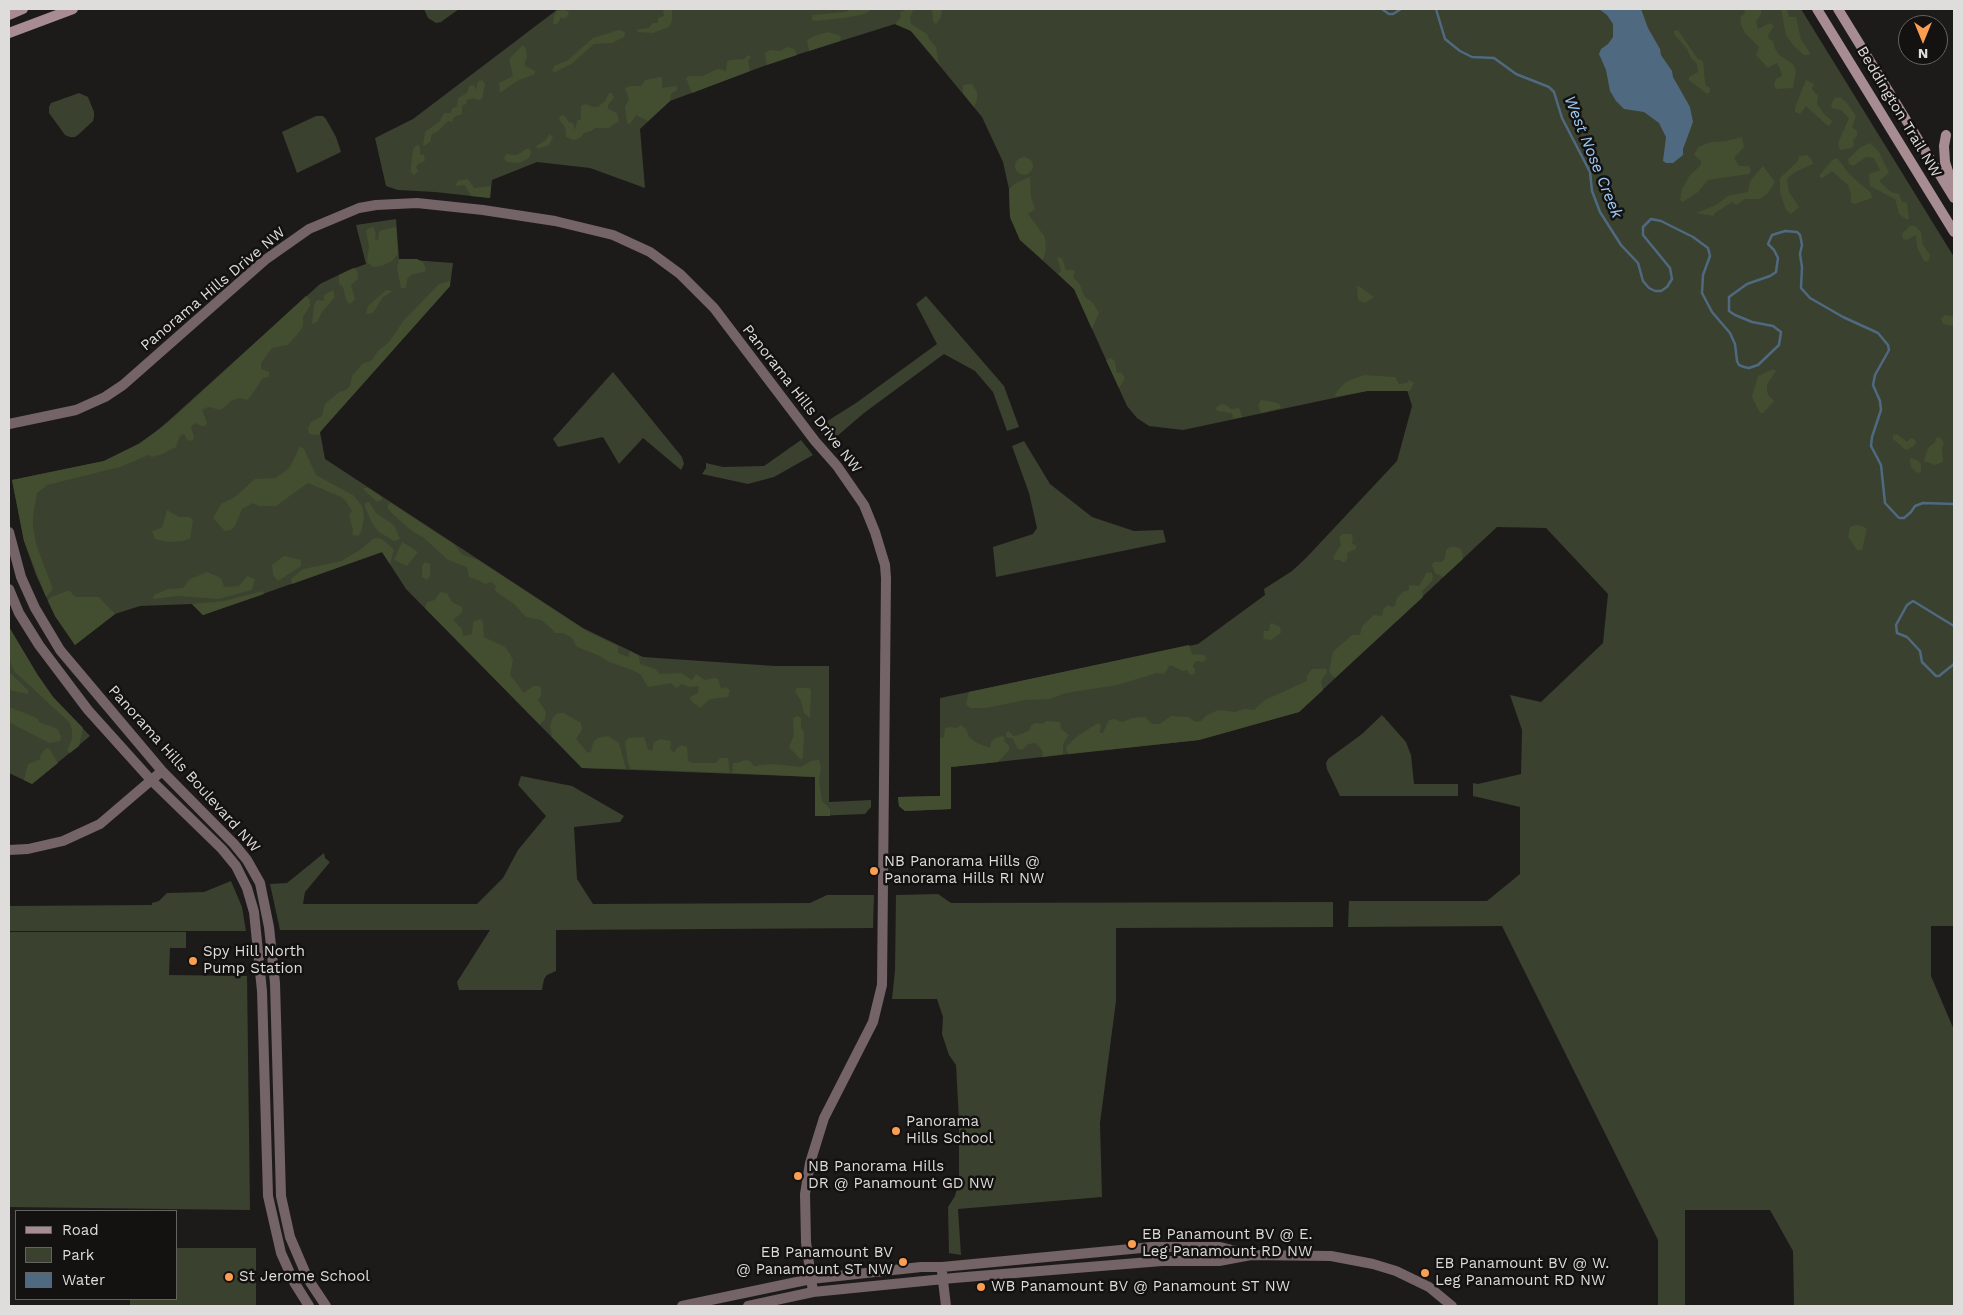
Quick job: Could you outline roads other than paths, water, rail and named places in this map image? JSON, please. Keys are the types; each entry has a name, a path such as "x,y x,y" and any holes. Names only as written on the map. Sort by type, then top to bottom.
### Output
{"main road":[{"path":"9,15 23,9"},
{"path":"9,33 73,9"},
{"name":"Beddington Trail NW","path":"1817,9 1954,232"},
{"name":"Beddington Trail NW","path":"1838,9 1954,198"},
{"path":"1946,135 1944,146 1945,162 1954,190"}],"street":[{"name":"Panorama Hills Drive NW","path":"10,426 76,410 105,397 123,385 265,260 309,229 359,208 376,204 417,203 483,210 555,221 613,235 657,258 680,274 714,308 815,441 837,466 864,504 875,532 886,578 882,985 873,1022 824,1118 810,1164 805,1194 806,1242 813,1292"},
{"name":"Panorama Hills Boulevard NW","path":"9,532 21,577 35,608 60,650 162,770 234,844 247,860 260,883 269,927 275,983 281,1196 290,1237 308,1278 326,1306"},
{"name":"Panorama Hills Boulevard NW","path":"9,589 19,613 38,645 88,710 151,780 222,849 236,866 247,888 254,912 262,991 268,1196 282,1253 294,1282 309,1306"},
{"path":"9,850 28,849 63,842 100,824 162,770"},
{"path":"682,1306 811,1279 912,1268 942,1267 1152,1247 1220,1247 1251,1255"},
{"path":"748,1306 813,1292 1162,1261 1218,1261 1251,1255 1331,1256 1374,1264 1396,1271 1429,1287 1452,1306"},
{"path":"942,1267 946,1306"}],"water":[{"path":"1599,9 1641,9 1661,55 1672,71 1673,77 1690,107 1693,122 1683,149 1683,155 1673,163 1663,161 1666,137 1659,123 1644,112 1624,109 1610,91 1606,70 1599,54 1601,49 1613,37 1613,24 1607,15"}],"waterway":[{"name":"West Nose Creek","path":"1382,9 1389,14 1393,14 1401,9"},
{"name":"West Nose Creek","path":"1436,9 1445,39 1460,51 1472,57 1494,58 1516,74 1549,87 1554,92 1562,118 1590,172 1592,191 1600,212 1621,245 1638,263 1643,281 1649,288 1661,291 1667,287 1672,279 1670,268 1643,235 1643,227 1651,219 1661,221 1693,237 1708,248 1710,256 1703,275 1702,293 1712,312 1730,333 1735,344 1739,365 1749,368 1758,365 1779,345 1781,332 1773,326 1752,322 1729,311 1729,297 1747,284 1776,272 1778,258 1768,244 1772,235 1785,231 1797,232 1800,235 1802,245 1800,254 1802,267 1801,288 1810,298 1843,317 1878,333 1888,345 1889,350 1875,375 1873,385 1880,401 1881,410 1871,446 1881,465 1885,503 1899,518 1904,518 1915,506 1923,503 1954,504"},
{"name":"West Nose Creek","path":"1954,626 1913,601 1907,605 1896,625 1897,633 1907,637 1920,651 1922,662 1936,676 1939,676 1954,664"}],"place":[{"name":"NB Panorama Hills @ Panorama Hills RI NW","path":"874,871"},
{"name":"Spy Hill North Pump Station","path":"193,961"},
{"name":"Panorama Hills School","path":"896,1131"},
{"name":"NB Panorama Hills DR @ Panamount GD NW","path":"798,1176"},
{"name":"EB Panamount BV @ E. Leg Panamount RD NW","path":"1132,1244"},
{"name":"EB Panamount BV @ Panamount ST NW","path":"903,1262"},
{"name":"EB Panamount BV @ W. Leg Panamount RD NW","path":"1425,1273"},
{"name":"St Jerome School","path":"229,1277"},
{"name":"WB Panamount BV @ Panamount ST NW","path":"981,1287"}]}
